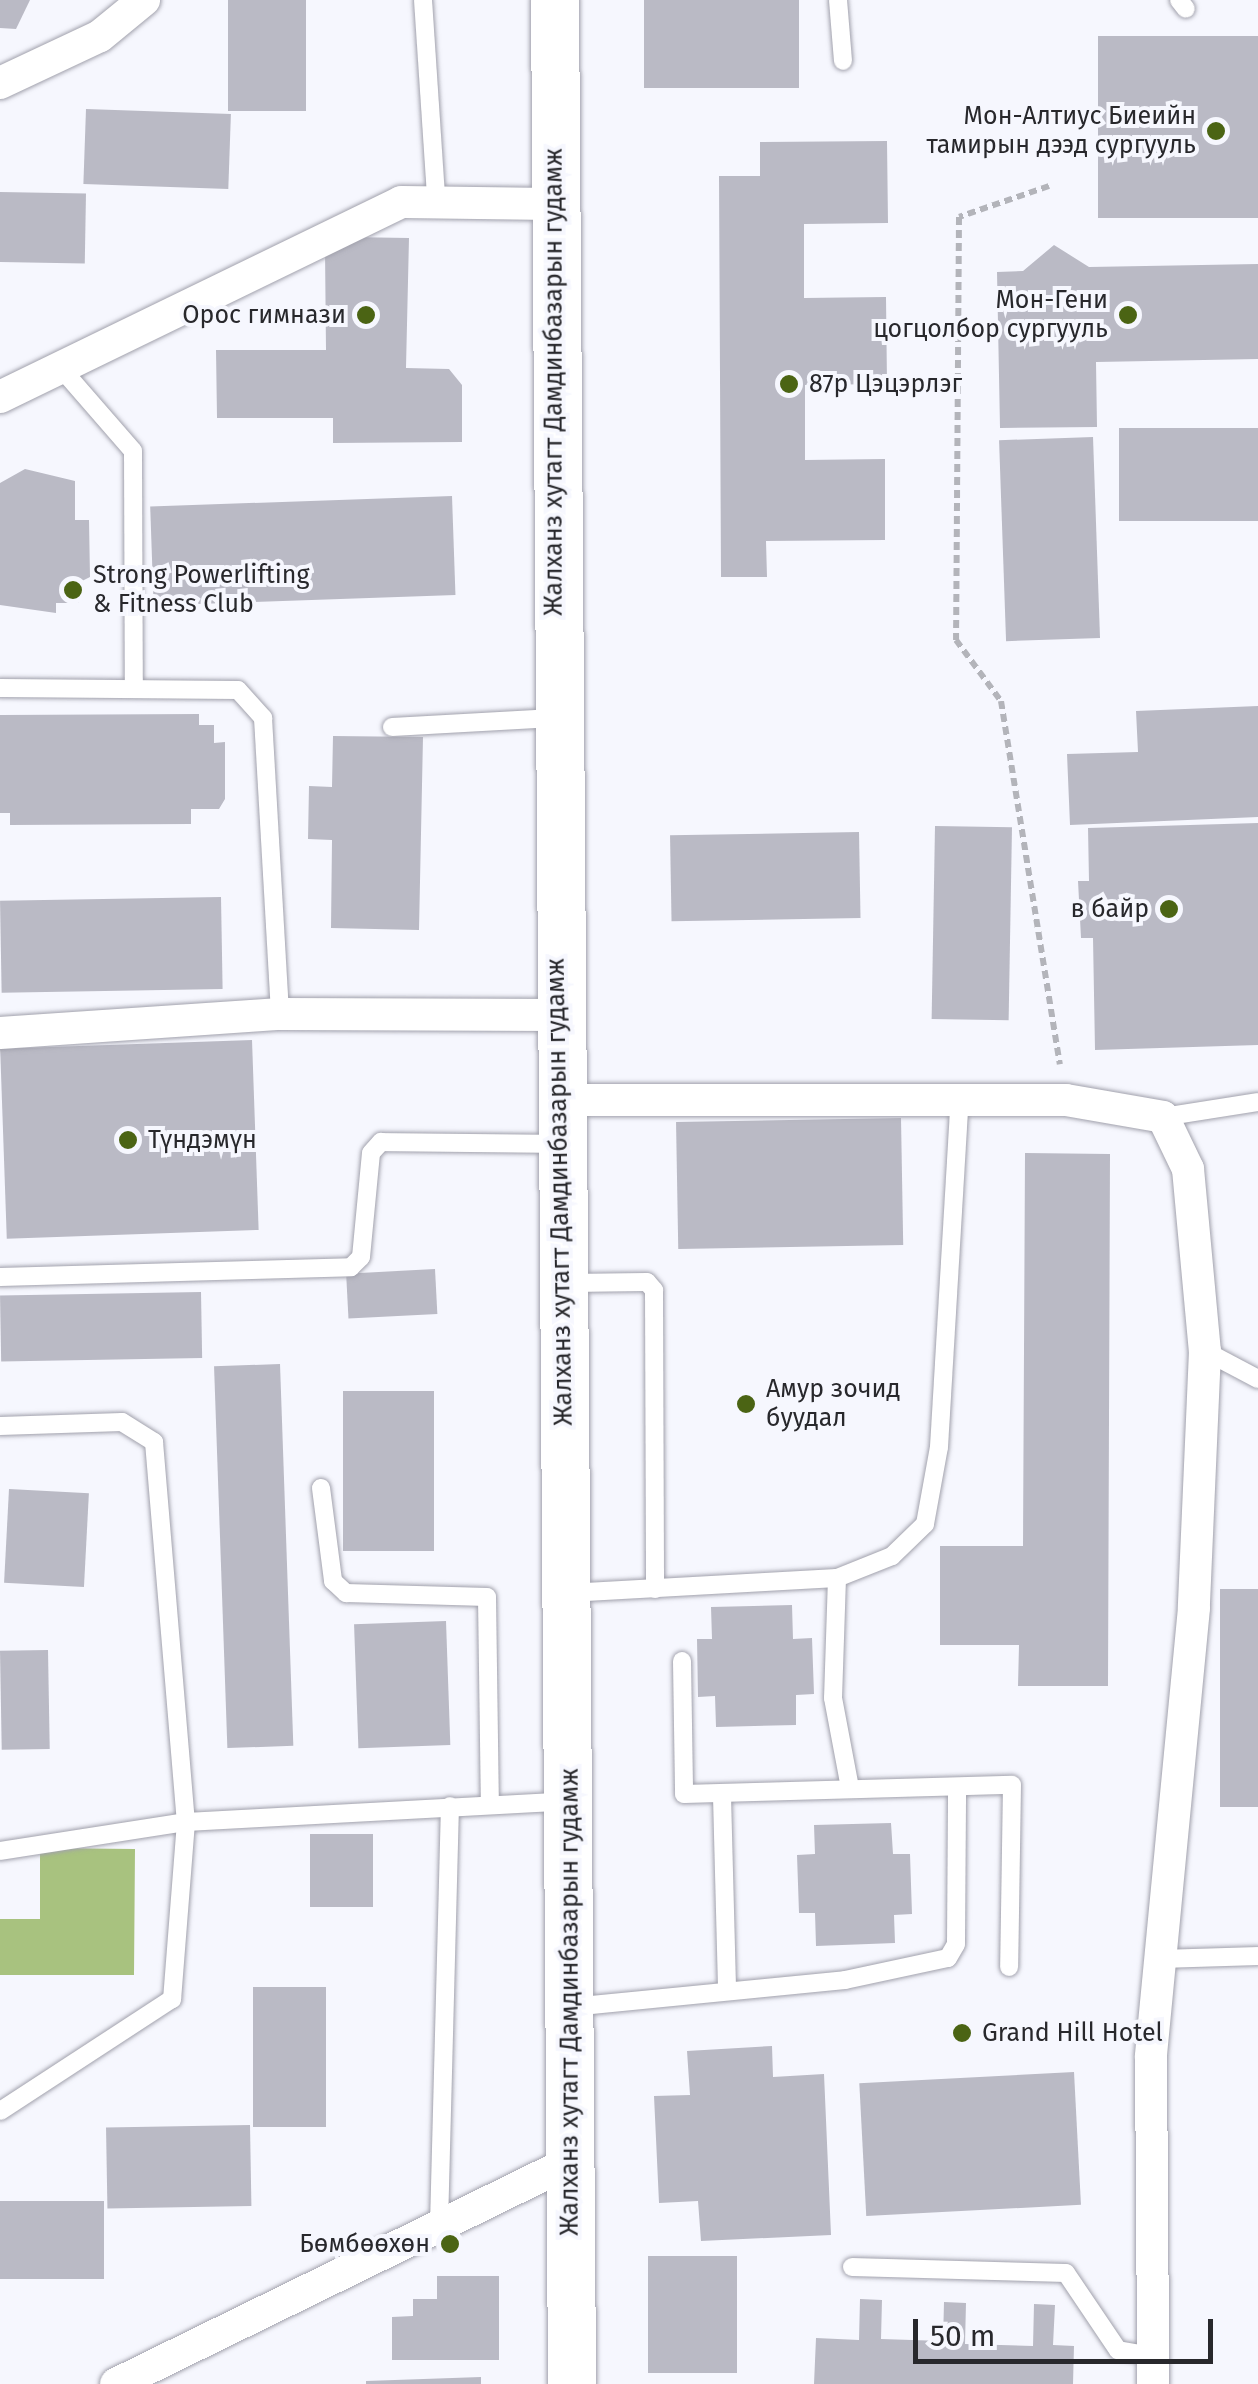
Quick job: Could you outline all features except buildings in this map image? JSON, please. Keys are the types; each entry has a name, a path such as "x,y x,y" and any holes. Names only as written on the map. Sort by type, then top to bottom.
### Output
{"main road":[{"name":"Жалханз хутагт Дамдинбазарын гудамж","path":"555,0 554,718 567,1593 566,2008 572,2384"}],"street":[{"path":"0,83 100,36 144,0"},
{"path":"0,397 402,202 436,196 553,204"},
{"path":"0,1032 280,1014 557,1015"},
{"path":"560,1122 960,1096 1066,1100 1163,1117 1188,1169 1205,1351 1194,1608 1151,2057 1153,2370"},
{"path":"116,2384 570,2162"}],"lane":[{"path":"423,0 436,196"},
{"path":"838,0 843,61"},
{"path":"60,367 133,451 134,685"},
{"path":"0,688 219,683 263,718 280,1014"},
{"path":"392,727 554,718"},
{"path":"567,1593 837,1578 892,1556 925,1524 939,1447 960,1096"},
{"path":"1163,1117 1258,1102"},
{"path":"0,1277 351,1267 361,1257 371,1153 381,1142 560,1122"},
{"path":"562,1283 648,1282 654,1290 656,1589"},
{"path":"1205,1351 1258,1378"},
{"path":"0,1426 122,1422 154,1442 186,1822 172,1998 0,2111"},
{"path":"321,1488 333,1581 346,1592 486,1597 490,1802"},
{"path":"837,1578 833,1698 850,1788"},
{"path":"682,1661 684,1794 957,1787 999,1781 1018,1798 1009,1967"},
{"path":"566,2008 727,1986 845,1980 948,1958 956,1944 957,1787"},
{"path":"722,1796 727,1986"},
{"path":"0,1852 186,1822 490,1802 569,1802"},
{"path":"439,2224 450,1806"},
{"path":"1161,1959 1258,1956"},
{"path":"852,2267 1066,2273 1118,2350 1153,2370"}],"path":[{"path":"1050,186 959,217 956,640 1001,702 1066,1100"}],"green space":[{"path":"40,1848 135,1849 134,1975 0,1975 0,1919 40,1919"}],"place":[{"name":"Мон-Алтиус Биеийн тамирын дээд сургууль","path":"1216,131"},
{"name":"Орос гимнази","path":"366,315"},
{"name":"Мон-Гени цогцолбор сургууль","path":"1128,315"},
{"name":"87р Цэцэрлэг","path":"789,384"},
{"name":"Strong Powerlifting & Fitness Club","path":"73,590"},
{"name":"в байр","path":"1169,909"},
{"name":"Түндэмүн","path":"128,1140"},
{"name":"Амур зочид буудал","path":"746,1404"},
{"name":"Grand Hill Hotel","path":"962,2033"},
{"name":"Бөмбөөхөн","path":"450,2244"}]}
